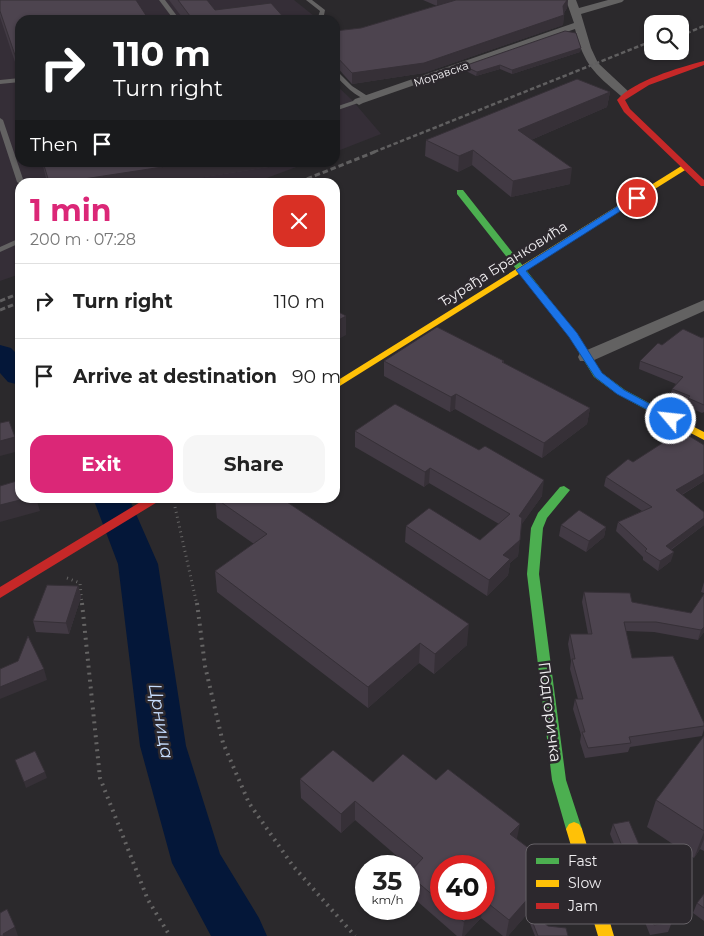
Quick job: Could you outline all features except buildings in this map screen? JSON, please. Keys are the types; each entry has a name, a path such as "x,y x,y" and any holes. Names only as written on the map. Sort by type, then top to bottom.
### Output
{"main road":[{"path":"704,63 625,94 621,100 623,106 704,184"},
{"name":"Ђурађа Бранковића","path":"340,383 686,167"},
{"path":"460,192 573,335 598,375 608,384 704,437"},
{"name":"Подгоричка","path":"564,490 542,516 537,528 533,574 559,780 578,844"},
{"path":"0,593 147,503"},
{"name":"Подгоричка","path":"602,924 606,936"}],"street":[{"path":"571,0 577,12 578,25 594,64 625,94"},
{"path":"577,12 619,0"},
{"name":"Моравска","path":"363,100 578,25"},
{"path":"586,357 704,305"}],"lane":[{"path":"162,0 173,15"},
{"path":"309,0 323,11 322,15"},
{"path":"340,76 363,100 340,107"},
{"path":"0,82 15,80"},
{"path":"0,120 15,156"},
{"path":"0,250 15,242"}],"path":[{"path":"174,503 196,595 204,666 223,743 250,803 293,866 355,936"},
{"path":"41,567 80,583 100,778 148,900 170,936"}],"shaded area":[{"path":"0,0 294,0 313,15 15,15 15,167 296,167 267,178 15,178 15,276 0,281"},
{"path":"340,89 352,100 381,134 340,150"}],"waterway":[{"name":"Црница","path":"0,355 15,370"},
{"name":"Црница","path":"113,503 138,564 163,746 197,863 240,936"}],"railway":[{"path":"689,32 704,26"},
{"path":"374,152 644,44"},
{"path":"340,166 377,151"},
{"path":"309,178 337,167"},
{"path":"0,301 15,295"},
{"path":"0,310 15,304"}],"traffic: fast":[{"path":"460,192 573,335 598,375 621,392 649,407"},
{"path":"564,490 542,516 537,528 533,574 559,780 574,829"}],"traffic: slow":[{"path":"340,383 686,167"},
{"path":"649,407 704,437"},
{"path":"574,829 578,844"},
{"path":"602,924 606,936"}],"traffic: jam":[{"path":"704,63 647,84 627,94 621,100 627,110 704,184"},
{"path":"0,593 147,503"}],"route":[{"path":"637,198 521,270 580,344 598,375 620,392 671,419"}]}
